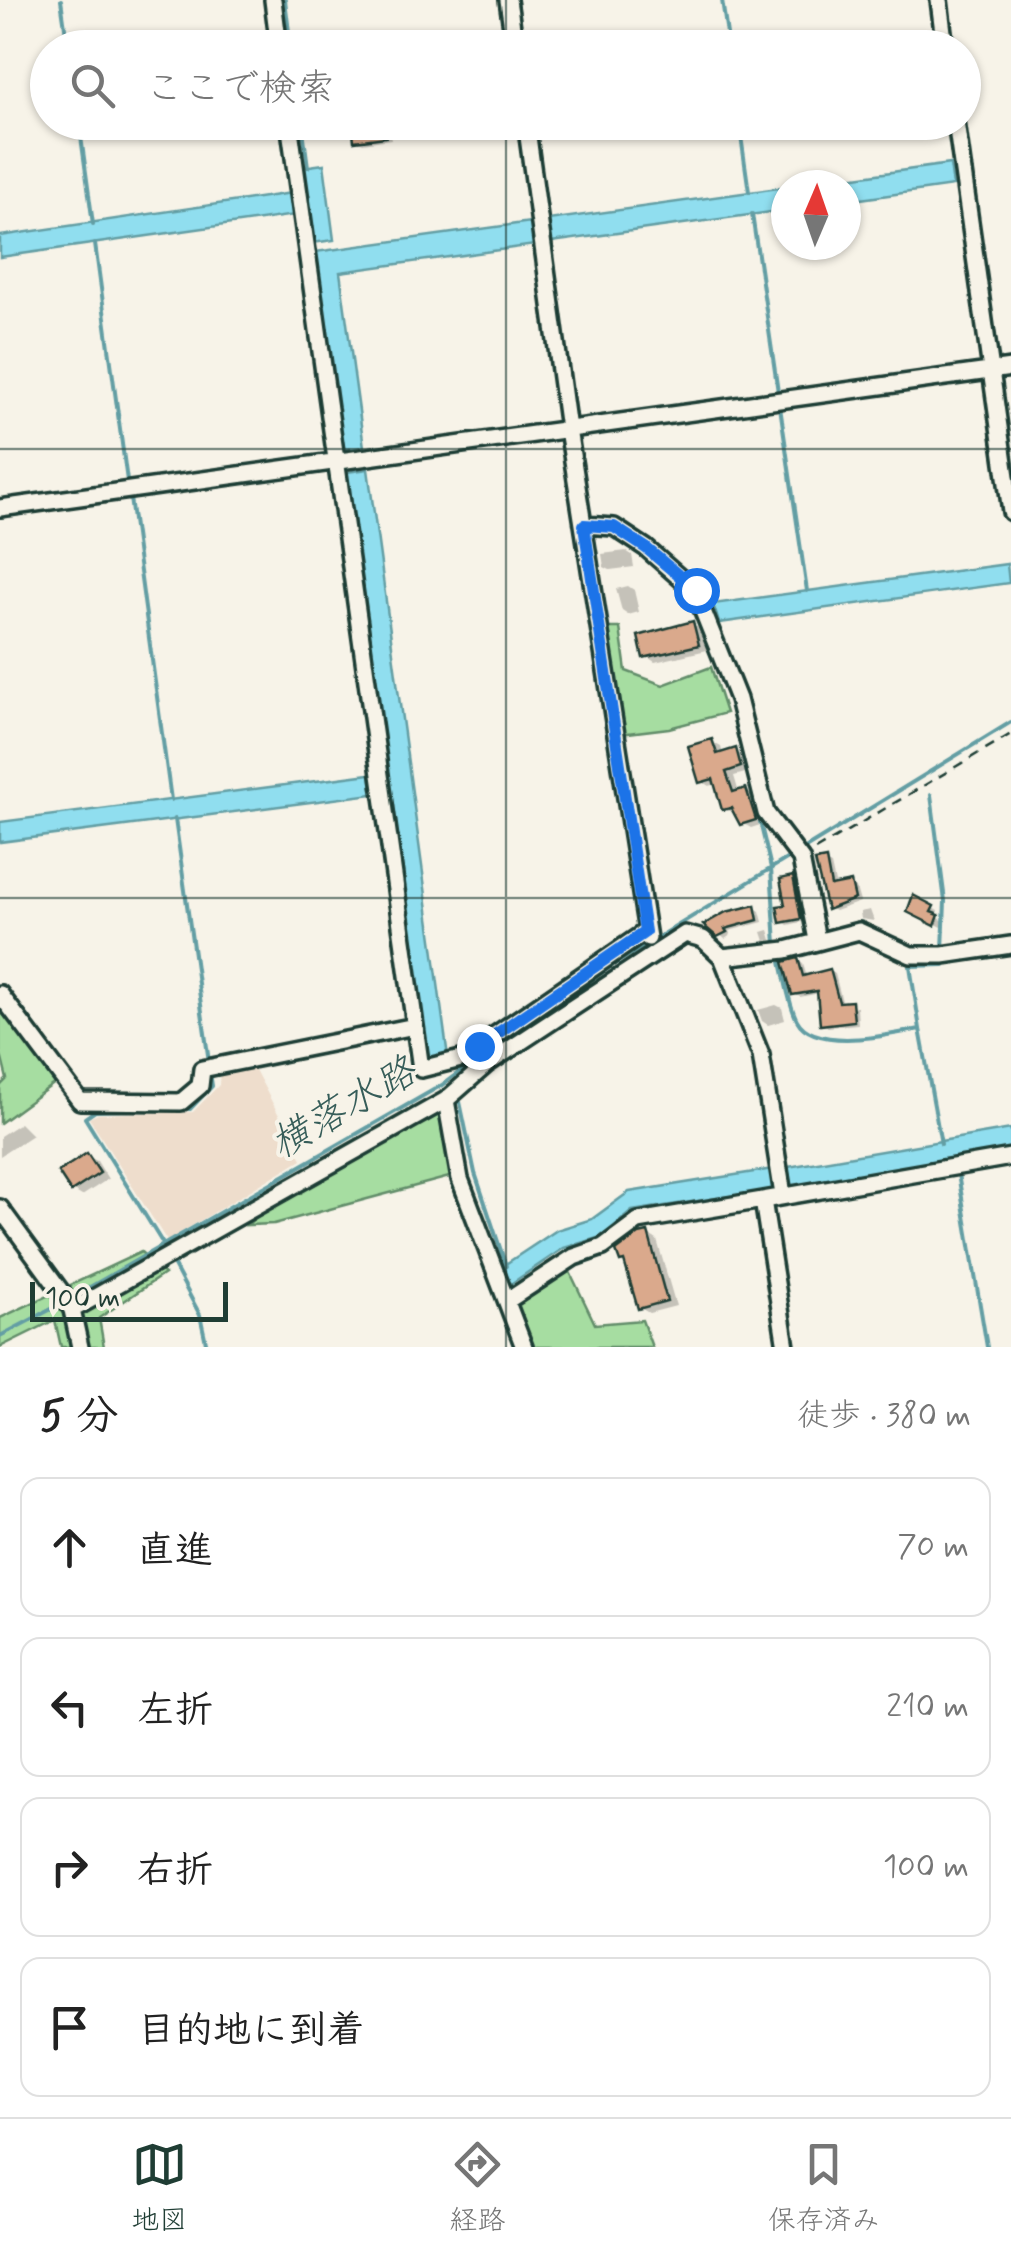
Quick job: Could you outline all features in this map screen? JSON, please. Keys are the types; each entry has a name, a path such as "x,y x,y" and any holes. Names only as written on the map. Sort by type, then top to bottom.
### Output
{"street":[{"path":"272,0 276,30"},
{"path":"508,0 512,30"},
{"path":"939,0 943,30"},
{"path":"292,140 349,460 421,1069 470,1057 479,1046 645,932"},
{"path":"529,140 568,430 645,932 654,951"},
{"path":"959,140 1011,512"},
{"path":"0,508 1011,368"},
{"path":"584,525 614,527 696,590 738,699 766,813 798,853 817,940"},
{"path":"722,958 778,951 859,931 910,954 943,955 1011,945"},
{"path":"72,1310 446,1100 487,1064 685,934 703,940 722,958 761,1055 782,1183"},
{"path":"0,994 80,1101 181,1102 200,1086 208,1067 415,1026"},
{"path":"479,1046 487,1064"},
{"path":"446,1100 460,1179 524,1347"},
{"path":"507,1301 574,1257 603,1246 638,1221 763,1200 782,1183 1011,1157"},
{"path":"763,1200 786,1347"},
{"path":"0,1208 72,1310 80,1347"}],"path":[{"path":"798,853 1011,734"}],"shaded area":[{"path":"252,1064 302,1159 167,1241 89,1118 98,1114 193,1112 219,1085 220,1070"}],"green space":[{"path":"604,628 620,628 626,671 663,685 711,667 726,713 669,728 619,734"},
{"path":"6,1011 59,1080 0,1123 0,1086 7,1079 0,1051 0,1015"},
{"path":"443,1108 453,1176 274,1224 247,1225 264,1210"},
{"path":"141,1252 164,1274 99,1318 104,1347 61,1347 55,1320 0,1347 0,1318"},
{"path":"569,1270 595,1324 642,1320 652,1347 531,1347 518,1305"}],"water":[{"path":"324,164 334,240 312,243 302,167"},
{"path":"950,164 953,186 861,199 861,176"},
{"path":"771,189 771,212 551,242 548,220"},
{"path":"292,193 295,215 0,257 0,236"},
{"path":"531,222 535,245 340,272 364,447 343,450 315,252"},
{"path":"368,469 448,1057 427,1060 347,472"},
{"path":"1007,564 1009,583 719,623 713,604"},
{"path":"370,774 373,794 0,842 0,822"},
{"path":"1011,1129 1011,1150 791,1187 788,1167"},
{"path":"773,1169 776,1189 632,1211 601,1237 564,1248 509,1285 504,1265 557,1230 592,1219 629,1192"}],"building":[{"path":"693,621 699,645 643,658 638,636"},
{"path":"712,739 717,754 736,748 741,767 726,772 733,792 746,788 756,820 740,825 731,808 722,810 713,779 699,783 688,746"},
{"path":"826,859 831,886 851,882 855,899 827,910 815,861"},
{"path":"793,876 801,919 780,923 777,906 785,905 780,879"},
{"path":"913,895 934,906 931,912 939,915 935,926 907,912"},
{"path":"755,905 758,920 725,929 727,932 717,937 703,925 726,912"},
{"path":"798,958 803,976 830,969 839,1002 852,1001 854,1021 820,1025 817,991 792,995 783,962"},
{"path":"87,1153 100,1173 71,1192 58,1172"},
{"path":"648,1232 667,1301 638,1309 624,1261 620,1262 616,1251"}],"waterway":[{"path":"61,0 65,30"},
{"path":"285,0 289,30"},
{"path":"722,0 726,30"},
{"path":"81,140 93,224"},
{"path":"304,140 308,167"},
{"path":"742,140 749,192"},
{"path":"752,214 778,392"},
{"path":"95,244 127,481"},
{"path":"780,407 807,591"},
{"path":"130,498 171,800"},
{"name":"横落水路","path":"802,850 1011,722"},
{"path":"748,771 771,868 776,944"},
{"path":"931,795 945,901 943,950"},
{"path":"175,819 209,1062"},
{"name":"横落水路","path":"478,1058 613,965 793,855"},
{"path":"780,958 794,1013 806,1030 819,1036 854,1039 920,1029 941,1144"},
{"path":"920,1029 910,966 944,965 943,959"},
{"path":"8,1018 35,1054"},
{"name":"横落水路","path":"69,1299 442,1085 470,1064"},
{"path":"181,1109 190,1109 212,1086 210,1072"},
{"path":"460,1102 475,1173 506,1266"},
{"path":"163,1244 85,1118 95,1111 166,1109"},
{"path":"958,1174 987,1347"},
{"path":"172,1262 200,1315 207,1347"},
{"name":"横落水路","path":"0,1336 61,1304"}],"route":[{"path":"479,1046 645,932 584,525 614,527 696,590"}]}
